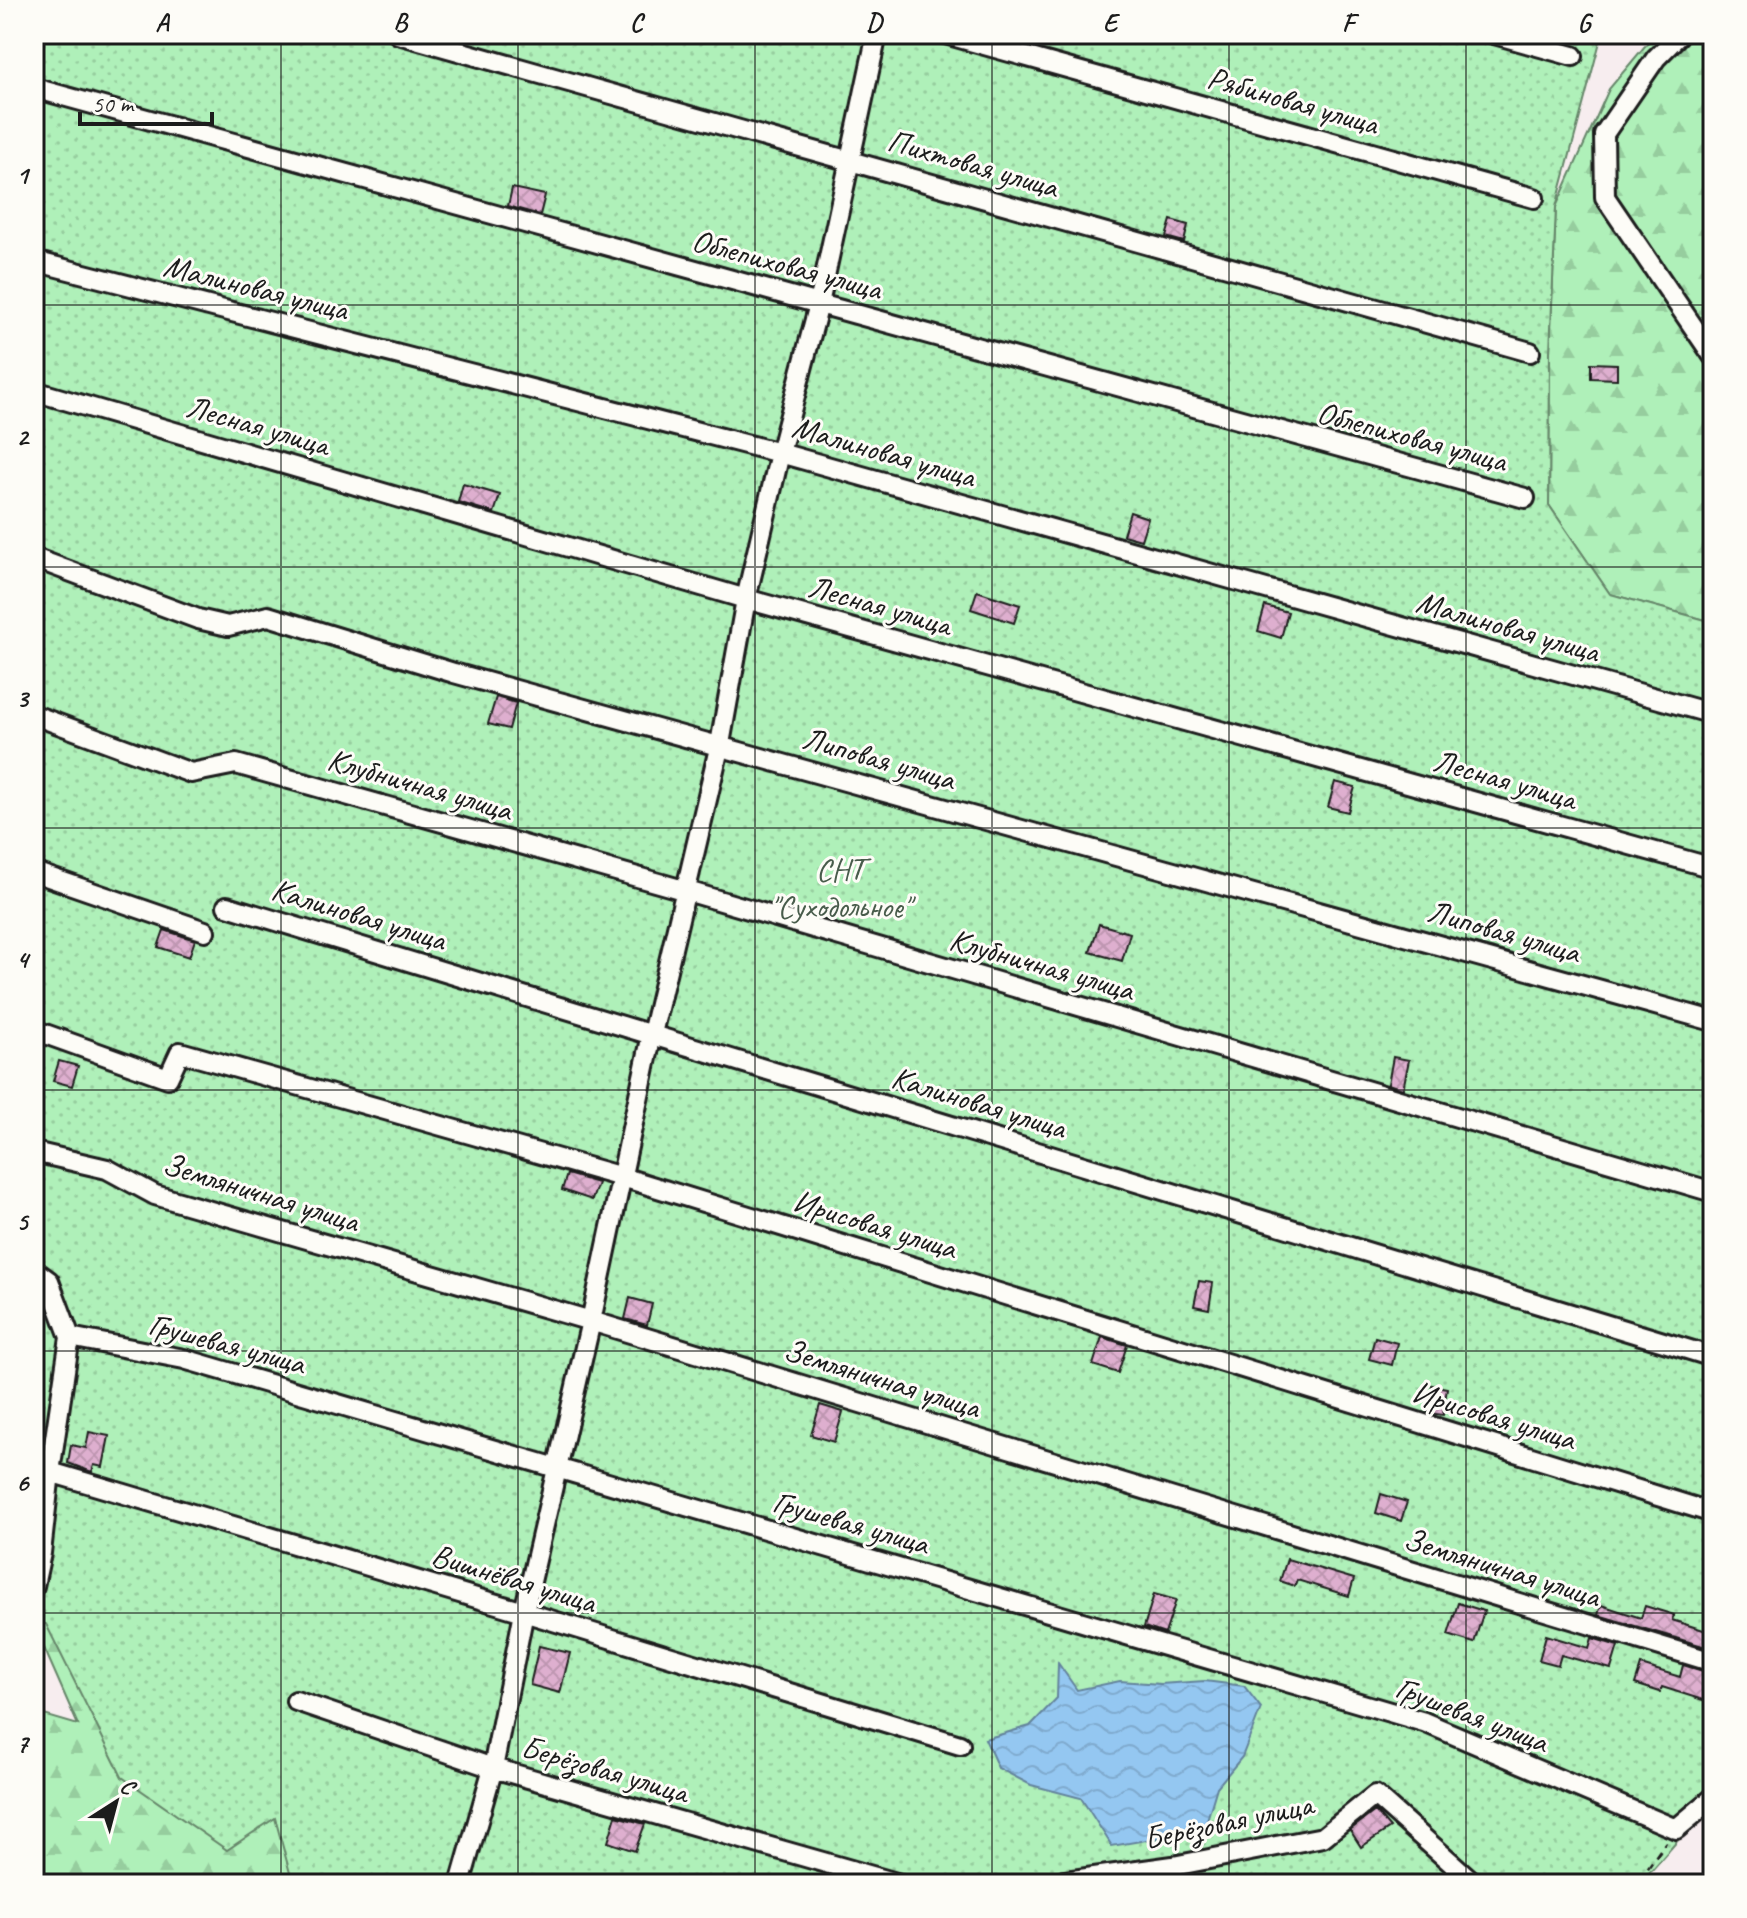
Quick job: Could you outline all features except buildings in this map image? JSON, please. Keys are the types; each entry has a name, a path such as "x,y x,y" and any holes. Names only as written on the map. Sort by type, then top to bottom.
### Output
{"street":[{"name":"Пихтовая улица","path":"398,34 1530,352"},
{"path":"460,1884 493,1768 524,1612 591,1321 652,1034 720,744 746,599 819,304 877,34"},
{"name":"Рябиновая улица","path":"945,34 1534,198"},
{"path":"1494,34 1573,56"},
{"path":"1680,34 1656,58 1604,134 1605,197 1713,356"},
{"name":"Облепиховая улица","path":"34,88 1525,498"},
{"name":"Малиновая улица","path":"34,261 780,453 1713,714"},
{"name":"Лесная улица","path":"34,391 746,599 1713,868"},
{"name":"Липовая улица","path":"34,558 198,619 228,626 268,616 454,673 720,744 1713,1021"},
{"name":"Клубничная улица","path":"34,715 191,773 236,764 687,891 1713,1192"},
{"path":"34,872 205,931"},
{"name":"Калиновая улица","path":"227,906 1713,1357"},
{"name":"Ирисовая улица","path":"34,1030 168,1078 180,1052 622,1177 1713,1513"},
{"name":"Земляничная улица","path":"34,1152 107,1169 155,1195 591,1321 1713,1662"},
{"path":"34,1270 49,1281 70,1337 34,1586"},
{"name":"Грушевая улица","path":"70,1337 184,1359 1424,1722 1676,1829"},
{"path":"34,1448 53,1451"},
{"name":"Вишнёвая улица","path":"50,1472 960,1745"},
{"name":"Берёзовая улица","path":"296,1701 493,1768 900,1884"},
{"name":"Берёзовая улица","path":"1044,1884 1173,1866 1323,1837 1375,1795 1475,1884"},
{"path":"1676,1829 1713,1798"}],"path":[{"path":"1625,1884 1645,1872 1676,1829"}],"green space":[{"name":"СНТ \"Суходольное\"","path":"34,34 1602,34 1556,207 1550,352 1549,505 1610,594 1713,622 1713,1811 1679,1839 1652,1870 1630,1884 293,1884 275,1818 227,1850 122,1777 46,1624 34,1621"},
{"path":"1655,34 1713,34 1713,622 1610,594 1549,505 1550,352 1556,207 1609,89"},
{"path":"124,1498 350,1884 34,1884 34,1712 78,1725 34,1625 34,1607"}],"water":[{"path":"1058,1663 1077,1690 1120,1681 1160,1684 1205,1681 1244,1686 1261,1708 1242,1757 1217,1787 1204,1830 1112,1846 1081,1798 1031,1785 998,1768 985,1739 1030,1726 1057,1698"}]}
